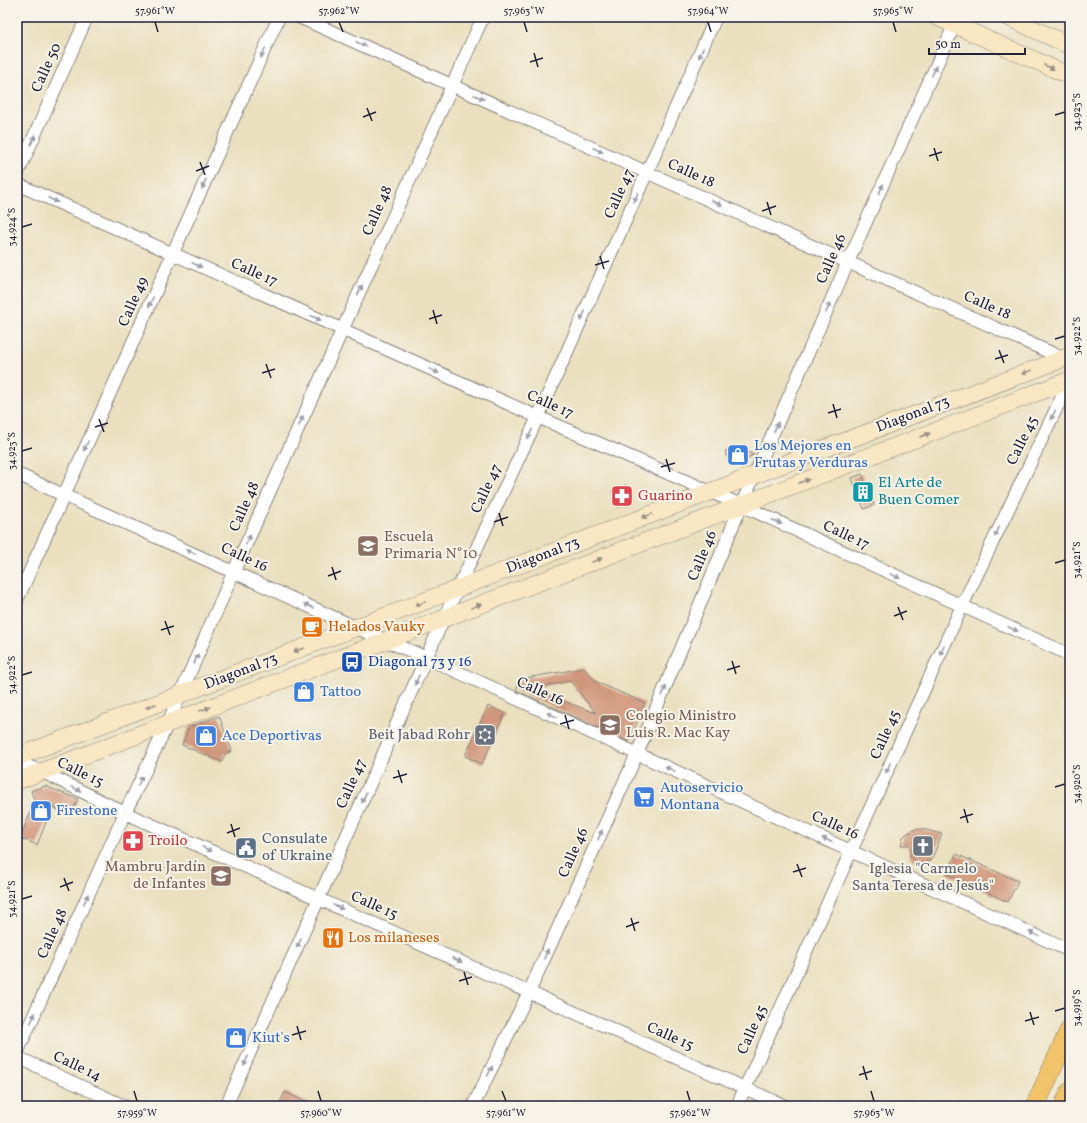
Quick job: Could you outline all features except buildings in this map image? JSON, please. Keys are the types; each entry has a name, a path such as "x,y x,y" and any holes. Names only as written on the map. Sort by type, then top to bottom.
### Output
{"main road":[{"path":"937,17 956,21 1070,76"},
{"path":"1008,17 1070,46"},
{"name":"Diagonal 73","path":"17,757 710,492 1068,358"},
{"name":"Diagonal 73","path":"17,781 1070,380"},
{"path":"1035,1106 1070,1029"},
{"path":"1064,1106 1070,1092"}],"street":[{"name":"Calle 50","path":"17,175 87,17"},
{"name":"Calle 49","path":"17,600 279,17"},
{"name":"Calle 18","path":"299,17 848,262 1068,358"},
{"name":"Calle 48","path":"17,1053 125,813 168,723 234,571 483,17"},
{"name":"Calle 47","path":"226,1106 444,618 538,417 716,17"},
{"name":"Calle 46","path":"473,1106 529,992 637,754 741,505 956,21"},
{"name":"Calle 17","path":"17,184 538,417 741,505 1070,655"},
{"name":"Calle 45","path":"737,1106 962,606 1070,380"},
{"name":"Calle 16","path":"17,474 1070,950"},
{"name":"Calle 15","path":"17,762 41,772 125,813 785,1106"},
{"name":"Calle 14","path":"17,1057 124,1106"}],"place":[{"name":"Los Mejores en Frutas y Verduras","path":"738,455"},
{"name":"El Arte de Buen Comer","path":"863,492"},
{"name":"Guarino","path":"622,496"},
{"name":"Escuela Primaria N°10","path":"368,546"},
{"name":"Helados Vauky","path":"312,627"},
{"name":"Diagonal 73 y 16","path":"352,662"},
{"name":"Tattoo","path":"304,692"},
{"name":"Colegio Ministro Luis R. Mac Kay","path":"610,725"},
{"name":"Beit Jabad Rohr","path":"485,735"},
{"name":"Ace Deportivas","path":"206,736"},
{"name":"Autoservicio Montana","path":"644,797"},
{"name":"Firestone","path":"41,811"},
{"name":"Troilo","path":"133,841"},
{"name":"Iglesia \"Carmelo Santa Teresa de Jesús\"","path":"923,846"},
{"name":"Consulate of Ukraine","path":"246,848"},
{"name":"Mambru Jardín de Infantes","path":"221,876"},
{"name":"Los milaneses","path":"333,938"},
{"name":"Kiut's","path":"236,1038"}]}
